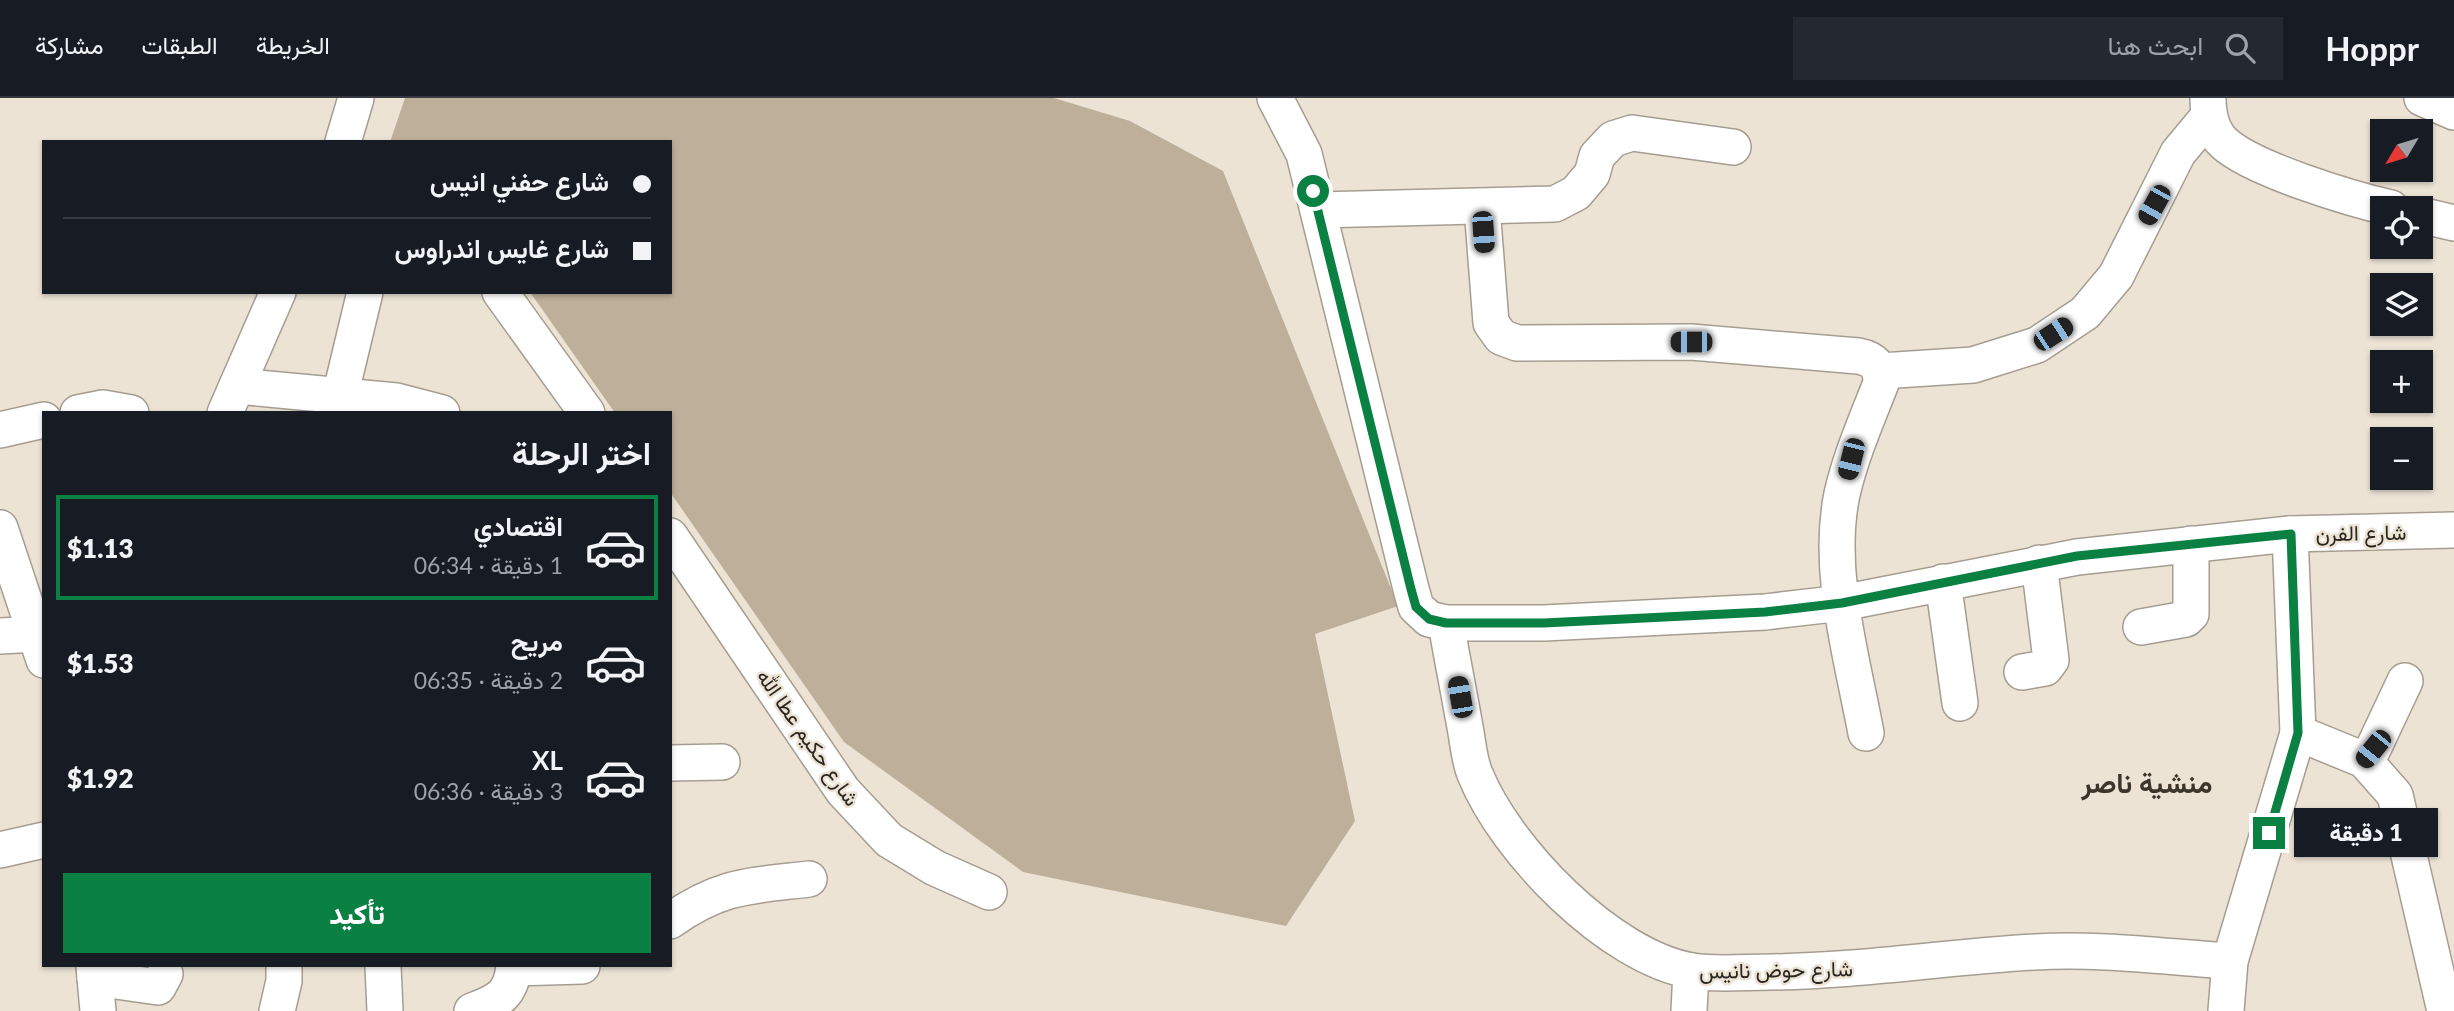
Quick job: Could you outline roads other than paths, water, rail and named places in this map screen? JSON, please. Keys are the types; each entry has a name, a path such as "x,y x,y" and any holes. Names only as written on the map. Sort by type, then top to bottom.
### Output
{"street":[{"path":"344,140 356,98"},
{"name":"شارع الفرن","path":"1275,98 1304,154 1411,589 1416,607 1429,619 1446,623 1544,623 1765,612 1842,603 2039,563 2191,544 2291,534 2454,530"},
{"path":"2422,98 2454,112"},
{"path":"2208,108 2222,142 2247,160 2370,201"},
{"path":"1881,371 1973,365 2037,345 2085,313 2116,276 2178,153 2208,108"},
{"path":"1318,210 1555,205 1576,193 1592,174 1597,156 1613,139 1632,132 1733,147"},
{"path":"1482,207 1491,323 1501,337 1517,344 1691,342 1858,356 1876,363 1881,371 1881,383 1851,459 1842,496 1837,538 1842,603 1866,733"},
{"path":"2433,218 2454,223"},
{"path":"277,294 231,400 340,396 396,401 434,411"},
{"path":"340,396 365,294"},
{"path":"501,294 586,411"},
{"path":"88,411 103,408 120,411"},
{"path":"0,430 42,421"},
{"path":"0,528 40,647"},
{"path":"2226,1011 2230,961 2298,733 2291,534"},
{"name":"شارع حكيم عطا الله","path":"672,539 842,791 889,840 935,869 989,891"},
{"path":"2141,627 2186,619 2191,614 2191,544"},
{"path":"2022,672 2045,668 2051,660 2039,563"},
{"path":"1943,582 1960,703"},
{"name":"شارع حوض نانيس","path":"1446,623 1474,771 1492,810 1525,857 1564,896 1613,934 1657,959 1691,971 1854,968 2037,952 2085,951 2230,961"},
{"path":"0,636 40,647"},
{"path":"2364,760 2373,749 2405,681"},
{"path":"2298,733 2364,760 2395,795 2445,1011"},
{"path":"672,763 722,762"},
{"path":"0,850 42,840"},
{"path":"672,920 715,893 747,886 809,879"},
{"path":"277,1011 284,981 284,967"},
{"path":"383,967 385,1011"},
{"path":"472,1011 501,1000 510,985 578,967"},
{"path":"1689,1011 1691,971"},
{"path":"95,985 158,987 165,974"}],"district":[{"name":"منشية ناصر","path":"2147,782"}]}
